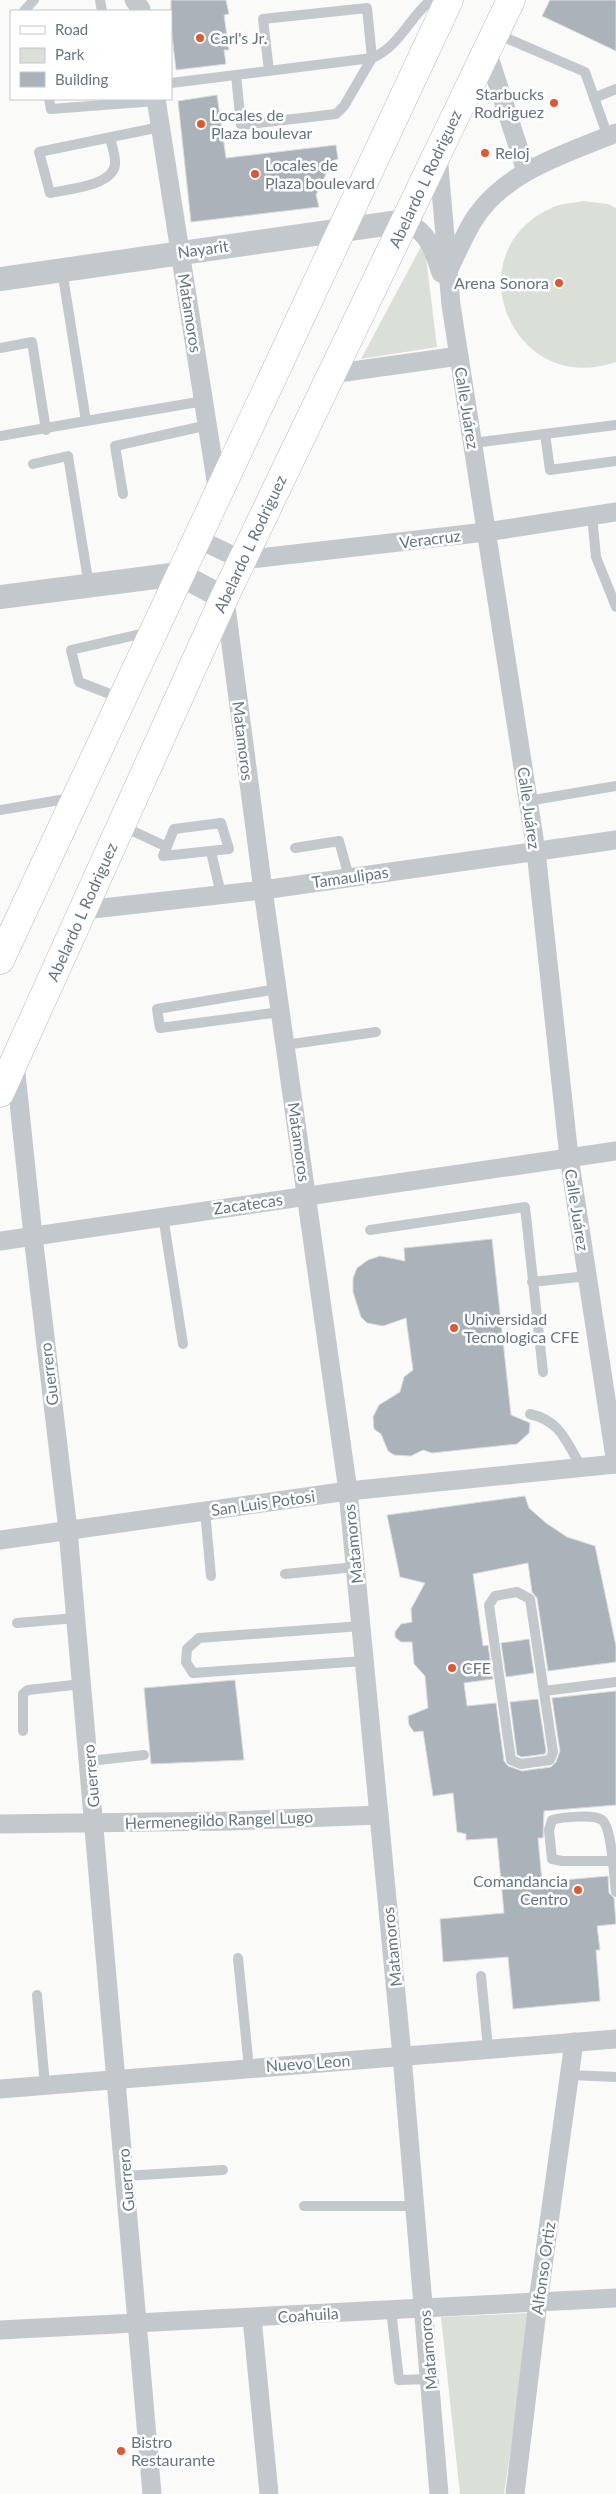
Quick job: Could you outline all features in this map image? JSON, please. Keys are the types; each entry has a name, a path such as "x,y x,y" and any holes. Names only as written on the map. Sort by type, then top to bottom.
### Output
{"main road":[{"path":"0,960 9,924 76,798 179,574 218,498 449,0"},
{"name":"Abelardo L Rodriguez","path":"0,1093 224,598 406,220 490,40 511,0"}],"street":[{"path":"490,40 526,171"},
{"name":"Matamoros","path":"156,100 218,498"},
{"path":"448,270 474,220 495,194 526,171 612,135"},
{"name":"Calle Juárez","path":"438,152 451,305 536,851 569,1157 616,1464"},
{"name":"Nayarit","path":"0,279 406,220"},
{"path":"406,220 420,228 427,237 434,252 451,305"},
{"path":"331,374 459,356"},
{"name":"Veracruz","path":"242,560 486,532 616,512"},
{"path":"198,539 242,560"},
{"path":"0,597 179,574 224,598"},
{"name":"Matamoros","path":"224,598 263,890 348,1491 402,2056 439,2494"},
{"name":"Tamaulipas","path":"84,910 263,890 616,840"},
{"name":"Guerrero","path":"14,1060 68,1530 152,2494"},
{"name":"Zacatecas","path":"0,1241 616,1151"},
{"name":"San Luis Potosi","path":"0,1540 348,1491 616,1464"},
{"name":"Hermenegildo Rangel Lugo","path":"0,1824 95,1824 379,1815"},
{"name":"Nuevo Leon","path":"0,2088 616,2039"},
{"name":"Alfonso Ortiz","path":"515,2494 538,2302 574,2042"},
{"name":"Coahuila","path":"0,2330 616,2298"},
{"path":"252,2318 268,2494"}],"lane":[{"path":"25,10 34,0"},
{"path":"172,83 372,58 384,53 392,46 417,12 431,0"},
{"path":"236,75 240,124 336,114 344,106 372,58 367,8 263,19 269,70"},
{"path":"490,40 585,72 594,98 612,135"},
{"path":"594,98 616,89"},
{"path":"49,100 51,109 156,100"},
{"path":"110,138 116,164 111,176 101,182 50,193 39,152 160,127"},
{"path":"62,270 86,421"},
{"path":"0,348 32,342 46,430"},
{"path":"0,436 46,430 86,421 204,401"},
{"path":"123,494 115,446 208,426"},
{"path":"473,444 616,426"},
{"path":"545,434 550,470 616,461"},
{"path":"33,464 68,456 89,586"},
{"path":"592,516 596,557 616,607"},
{"path":"122,698 79,682 71,650 153,632"},
{"path":"528,801 616,786"},
{"path":"0,810 76,798"},
{"path":"221,823 230,849 211,852 163,856 174,829 221,823"},
{"path":"121,826 167,847"},
{"path":"295,848 339,841 349,877"},
{"path":"211,852 221,894"},
{"path":"277,990 157,1009 160,1028 280,1012"},
{"path":"285,1045 376,1032"},
{"path":"370,1230 525,1207 543,1372"},
{"path":"163,1216 182,1344"},
{"path":"532,1282 588,1276"},
{"path":"530,1414 557,1426 582,1468"},
{"path":"205,1511 211,1576"},
{"path":"285,1574 355,1567"},
{"path":"517,1592 530,1599 544,1691 552,1752 550,1760 521,1764 511,1760 489,1605 495,1596 517,1592"},
{"path":"17,1623 76,1618"},
{"path":"361,1626 199,1638 186,1649 186,1662 193,1673 364,1660"},
{"path":"544,1691 616,1682"},
{"path":"23,1731 23,1694 28,1690 82,1684"},
{"path":"89,1761 144,1755"},
{"path":"612,1861 562,1861 552,1859 548,1830 552,1820 582,1817 601,1819 606,1824 609,1835 616,1892"},
{"path":"238,1958 249,2068"},
{"path":"481,1976 488,2048"},
{"path":"37,1995 45,2085"},
{"path":"570,2075 616,2077"},
{"path":"125,2176 223,2170"},
{"path":"304,2206 414,2206"},
{"path":"391,2310 399,2380 430,2379"}],"green space":[{"name":"Arena Sonora","path":"583,201 608,204 616,208 616,362 578,368 547,359 523,340 507,313 501,283 506,253 524,226 556,206"},
{"path":"424,241 437,347 361,359"},
{"path":"531,2313 504,2494 460,2494 441,2317"}],"building":[{"name":"Carl's Jr.","path":"171,0 226,0 229,14 224,15 229,50 224,50 226,64 176,70"},
{"path":"550,0 616,0 616,51 542,16"},
{"name":"Locales de Plaza boulevard","path":"217,95 226,158 336,145 338,159 332,161 316,195 319,207 191,222 178,101"},
{"name":"Universidad Tecnologica CFE","path":"492,1239 511,1415 530,1423 529,1433 517,1444 432,1453 423,1450 411,1456 394,1455 388,1451 381,1434 374,1429 373,1417 379,1405 400,1392 404,1377 413,1370 406,1318 383,1326 367,1323 361,1317 353,1292 353,1278 357,1268 368,1260 380,1256 405,1261 404,1248"},
{"name":"CFE","path":"525,1496 529,1508 546,1523 567,1537 595,1546 616,1646 616,1662 548,1671 537,1598 532,1592 528,1563 473,1574 483,1646 488,1645 493,1679 464,1683 467,1706 496,1703 504,1761 508,1766 522,1771 551,1767 556,1762 560,1751 552,1698 616,1691 616,1805 544,1811 543,1838 538,1838 542,1882 608,1876 609,1893 614,1898 616,1924 597,1926 600,1950 596,1950 600,2001 513,2009 508,1957 443,1962 440,1919 504,1913 497,1838 466,1840 466,1834 457,1832 453,1793 433,1796 423,1731 414,1732 409,1725 408,1716 428,1708 425,1676 414,1664 412,1642 401,1642 395,1637 395,1632 401,1624 412,1622 411,1609 425,1583 400,1577 387,1515"},
{"path":"529,1639 534,1673 506,1677 501,1643"},
{"path":"235,1680 244,1760 151,1764 144,1688"},
{"path":"538,1699 546,1751 545,1754 522,1757 517,1755 510,1702"}],"place":[{"name":"Carl's Jr.","path":"200,38"},
{"name":"Starbucks Rodriguez","path":"554,103"},
{"name":"Locales de Plaza boulevar","path":"201,124"},
{"name":"Reloj","path":"485,153"},
{"name":"Locales de Plaza boulevard","path":"255,174"},
{"name":"Arena Sonora","path":"559,283"},
{"name":"Universidad Tecnologica CFE","path":"454,1328"},
{"name":"CFE","path":"452,1668"},
{"name":"Comandancia Centro","path":"578,1890"},
{"name":"Bistro Restaurante","path":"121,2451"}]}
